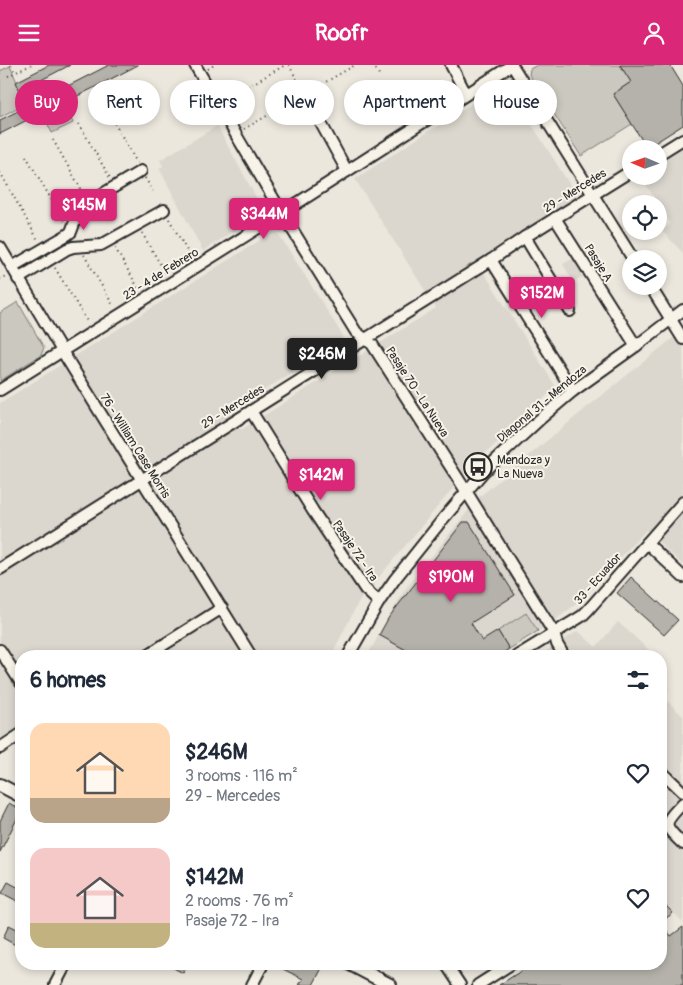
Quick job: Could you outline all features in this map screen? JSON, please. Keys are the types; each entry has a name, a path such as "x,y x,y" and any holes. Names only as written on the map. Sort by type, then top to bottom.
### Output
{"main road":[{"path":"0,785 15,793"},
{"path":"361,970 390,985"}],"street":[{"name":"Pasaje 70 - La Nueva","path":"196,65 204,80"},
{"path":"451,65 466,94"},
{"path":"512,65 627,250"},
{"name":"23 - 4 de Febrero","path":"0,390 282,213 512,65"},
{"name":"Pasaje 70 - La Nueva","path":"231,125 282,213 356,332 372,345 466,491 554,633 560,650"},
{"path":"322,125 347,171"},
{"path":"668,148 683,139"},
{"path":"12,267 67,235 71,232 77,217 89,202 142,171"},
{"name":"29 - Mercedes","path":"0,569 622,177"},
{"path":"18,279 67,249 101,245 111,241 164,210"},
{"name":"Pasaje A","path":"555,218 636,346"},
{"path":"525,237 570,311"},
{"name":"76 - William Case Morris","path":"0,247 141,480 248,650"},
{"path":"491,260 572,391"},
{"path":"656,295 683,339"},
{"name":"Diagonal 31 - Mendoza","path":"351,650 378,602 401,571 484,471 572,391 683,310"},
{"name":"Pasaje 72 - Ira","path":"251,411 318,519 365,589 378,602"},
{"name":"33 - Ecuador","path":"527,650 582,616 683,502"},
{"path":"647,543 683,577"},
{"path":"156,650 222,608"},
{"path":"0,650 15,674"},
{"path":"0,747 15,738"},
{"path":"667,777 683,792"},
{"path":"683,803 669,818 667,824 669,831 683,844"},
{"path":"55,985 63,970"},
{"path":"252,985 260,970"},
{"path":"450,970 460,985"},
{"path":"478,985 502,970"}],"path":[{"path":"11,65 15,73"},
{"path":"8,76 31,65"},
{"path":"255,82 285,65"},
{"path":"289,65 298,80"},
{"path":"329,80 355,65"},
{"path":"373,65 380,76"},
{"path":"236,134 265,117"},
{"path":"79,124 116,187"},
{"path":"116,125 153,191"},
{"path":"53,140 89,202"},
{"path":"26,156 71,232"},
{"path":"0,172 43,249"},
{"path":"164,210 192,258"},
{"path":"138,225 166,274"},
{"path":"111,241 140,291"},
{"path":"79,247 114,307"},
{"path":"50,260 88,323"}],"shaded area":[{"path":"537,65 620,65 631,82 613,94 632,124 581,156 557,119 557,80 532,80 529,75 530,69"},
{"path":"10,66 16,80 15,109 0,117 0,71"},
{"path":"474,102 474,125 532,125 577,196 478,263 556,387 470,468 359,601 334,650 15,650 15,730 0,739 0,403 273,232 278,233 343,336 341,341 232,411 241,430 436,308 355,179 439,125 464,125 464,109"},
{"path":"48,125 69,125 52,133"},
{"path":"217,126 262,208 261,213 203,251 159,168 163,166 160,160"},
{"path":"683,148 683,253 667,236 667,227 670,224 667,219 667,195 652,195 646,185 668,185 668,157"},
{"path":"576,257 587,274 573,282 563,264"},
{"path":"18,302 44,348 41,355 0,381 0,313"},
{"path":"683,330 683,565 646,530 580,601 554,621 508,650 370,650 404,591 479,497"},
{"path":"526,613 538,631 509,649 498,631"},
{"path":"618,622 649,650 548,650 578,631 596,647"},
{"path":"667,701 683,716 683,922 667,907"}],"building":[{"path":"49,65 70,65 41,80 20,80"},
{"path":"109,65 138,65 109,80 88,80 88,91 78,96 78,81"},
{"path":"620,65 670,65 683,86 683,125 660,140 642,140 613,94 631,82"},
{"path":"15,112 15,125 17,125 0,134 0,120"},
{"path":"463,522 469,522 515,595 471,623 482,641 498,631 509,649 507,650 406,650 379,635 389,617"},
{"path":"631,577 678,620 664,635 617,593"},
{"path":"9,803 15,806 15,823 0,852 0,821"},
{"path":"8,882 15,886 15,900 2,893"},
{"path":"667,907 673,913 667,918"},
{"path":"9,925 15,928 15,945 3,938"},
{"path":"683,927 683,985 499,985 523,970 667,970 667,931 671,936"},
{"path":"285,970 321,970 313,985 299,985 303,979"}],"place":[{"name":"Mendoza y La Nueva","path":"478,467"}]}
